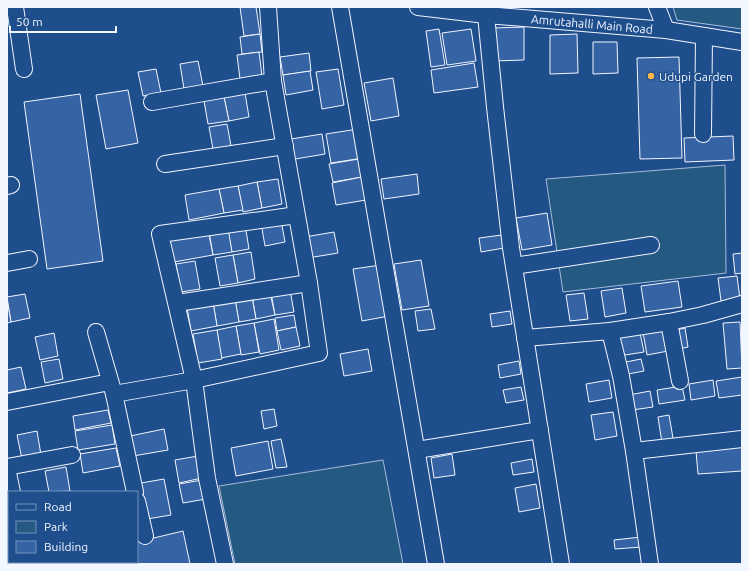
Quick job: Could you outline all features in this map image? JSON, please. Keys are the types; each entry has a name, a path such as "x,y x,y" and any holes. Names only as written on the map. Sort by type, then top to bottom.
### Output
{"street":[{"path":"15,7 24,69"},
{"path":"7,402 112,388 194,380 319,353 309,283 273,81 268,7"},
{"path":"340,7 436,564"},
{"name":"Amrutahalli Main Road","path":"418,7 666,30 742,42"},
{"path":"657,7 666,30"},
{"path":"486,14 495,107 514,266 561,564"},
{"path":"703,134 704,36"},
{"path":"152,102 273,81"},
{"path":"165,164 285,146"},
{"path":"225,564 207,478 194,380 160,234 297,215"},
{"path":"514,266 651,245"},
{"path":"7,262 28,258"},
{"path":"177,303 309,283"},
{"path":"525,338 610,331 669,322 703,315 742,304"},
{"path":"669,322 680,381"},
{"path":"610,331 621,376 634,451 650,564"},
{"path":"96,332 112,388 135,491"},
{"path":"416,450 540,430"},
{"path":"634,451 742,439"},
{"path":"12,491 7,469 72,455"},
{"path":"138,505 145,536"}],"green space":[{"path":"673,7 742,7 742,29 677,20"},
{"path":"725,165 726,273 563,292 546,179"},
{"path":"383,460 403,564 235,564 219,486"}],"building":[{"path":"240,7 256,7 260,34 244,36"},
{"path":"524,27 524,60 494,61 493,28"},
{"path":"439,29 445,65 431,67 426,31"},
{"path":"471,29 476,61 447,65 442,33"},
{"path":"260,34 262,52 242,54 240,37"},
{"path":"577,34 578,73 550,74 550,35"},
{"path":"593,42 617,42 618,73 593,74"},
{"path":"259,52 262,76 240,79 237,55"},
{"path":"309,53 311,71 283,75 280,57"},
{"path":"679,57 682,158 640,159 637,58"},
{"path":"198,61 203,86 184,89 180,64"},
{"path":"474,63 478,87 434,93 431,70"},
{"path":"156,69 161,93 143,96 138,72"},
{"path":"338,69 344,105 322,109 316,72"},
{"path":"310,71 313,90 286,95 283,75"},
{"path":"393,78 399,116 371,121 364,83"},
{"path":"128,90 138,143 106,149 96,95"},
{"path":"245,93 249,117 229,121 224,97"},
{"path":"80,94 103,261 47,269 24,102"},
{"path":"224,97 229,121 208,124 204,101"},
{"path":"227,124 231,146 213,149 209,127"},
{"path":"358,129 363,158 331,163 326,134"},
{"path":"322,134 325,154 295,159 291,139"},
{"path":"733,136 734,160 685,162 684,138"},
{"path":"359,159 362,177 333,182 329,164"},
{"path":"417,174 419,194 384,199 381,179"},
{"path":"362,177 366,200 336,205 332,183"},
{"path":"278,179 282,204 262,208 257,182"},
{"path":"257,182 262,208 243,212 238,186"},
{"path":"238,186 243,210 224,213 219,189"},
{"path":"219,189 224,213 189,220 185,195"},
{"path":"547,213 552,245 522,250 516,218"},
{"path":"281,220 285,242 265,246 261,223"},
{"path":"245,224 249,249 232,252 227,228"},
{"path":"228,228 232,252 213,255 209,232"},
{"path":"208,230 213,255 174,262 169,237"},
{"path":"334,232 338,253 308,258 305,237"},
{"path":"502,235 504,248 481,252 479,238"},
{"path":"251,252 255,279 238,283 233,255"},
{"path":"742,253 742,273 735,274 733,254"},
{"path":"233,255 238,283 220,286 215,258"},
{"path":"421,260 429,306 402,310 394,264"},
{"path":"195,261 200,289 181,292 176,264"},
{"path":"381,265 389,316 362,321 353,269"},
{"path":"737,276 740,299 721,301 718,278"},
{"path":"678,281 682,307 645,312 641,286"},
{"path":"622,288 626,313 605,317 601,291"},
{"path":"290,290 294,312 275,315 271,293"},
{"path":"270,293 275,315 256,319 252,296"},
{"path":"584,293 588,319 570,321 566,295"},
{"path":"25,294 30,318 11,322 7,297"},
{"path":"252,297 256,319 239,322 235,300"},
{"path":"235,299 239,322 217,326 213,303"},
{"path":"7,300 11,322 7,323"},
{"path":"213,302 217,326 191,331 187,307"},
{"path":"431,309 435,329 418,331 415,311"},
{"path":"510,311 512,324 492,327 490,314"},
{"path":"294,315 296,327 277,331 275,318"},
{"path":"274,319 279,350 260,354 254,323"},
{"path":"740,322 742,368 727,369 723,323"},
{"path":"254,323 259,352 241,355 236,326"},
{"path":"236,326 241,354 221,358 217,330"},
{"path":"296,327 300,346 281,350 277,331"},
{"path":"639,328 644,352 619,356 615,333"},
{"path":"663,328 668,351 647,355 643,332"},
{"path":"685,328 688,347 679,349 676,330"},
{"path":"217,330 222,359 198,363 193,334"},
{"path":"54,333 58,356 40,360 35,337"},
{"path":"368,349 372,371 344,376 340,354"},
{"path":"59,359 63,379 45,383 41,362"},
{"path":"641,359 644,371 623,375 621,363"},
{"path":"519,361 521,374 500,378 498,365"},
{"path":"21,367 26,389 7,393 7,370"},
{"path":"742,377 742,395 719,398 716,381"},
{"path":"609,380 612,398 589,402 586,384"},
{"path":"713,380 715,396 691,400 689,384"},
{"path":"682,386 685,400 659,404 657,390"},
{"path":"521,387 524,400 506,403 503,390"},
{"path":"650,391 653,407 632,410 629,395"},
{"path":"274,409 277,426 264,429 261,411"},
{"path":"108,410 111,423 75,430 73,416"},
{"path":"613,412 617,436 595,440 591,415"},
{"path":"669,415 673,438 662,443 658,417"},
{"path":"112,425 115,444 78,450 75,431"},
{"path":"164,429 168,450 133,456 130,436"},
{"path":"37,431 41,455 22,459 17,435"},
{"path":"281,439 287,467 276,468 271,441"},
{"path":"268,441 273,469 236,476 231,448"},
{"path":"742,447 742,471 698,474 696,451"},
{"path":"116,448 120,466 83,473 80,454"},
{"path":"452,454 455,475 434,478 431,458"},
{"path":"198,456 202,478 179,483 175,460"},
{"path":"532,459 534,472 513,475 511,463"},
{"path":"66,467 70,491 49,491 45,471"},
{"path":"164,479 171,515 147,519 141,483"},
{"path":"202,480 206,499 183,503 179,484"},
{"path":"536,484 540,508 519,512 515,488"},
{"path":"183,531 190,564 136,564 138,563 138,542"},
{"path":"641,537 642,547 615,549 614,540"}],"place":[{"name":"Udupi Garden","path":"651,76"}]}
